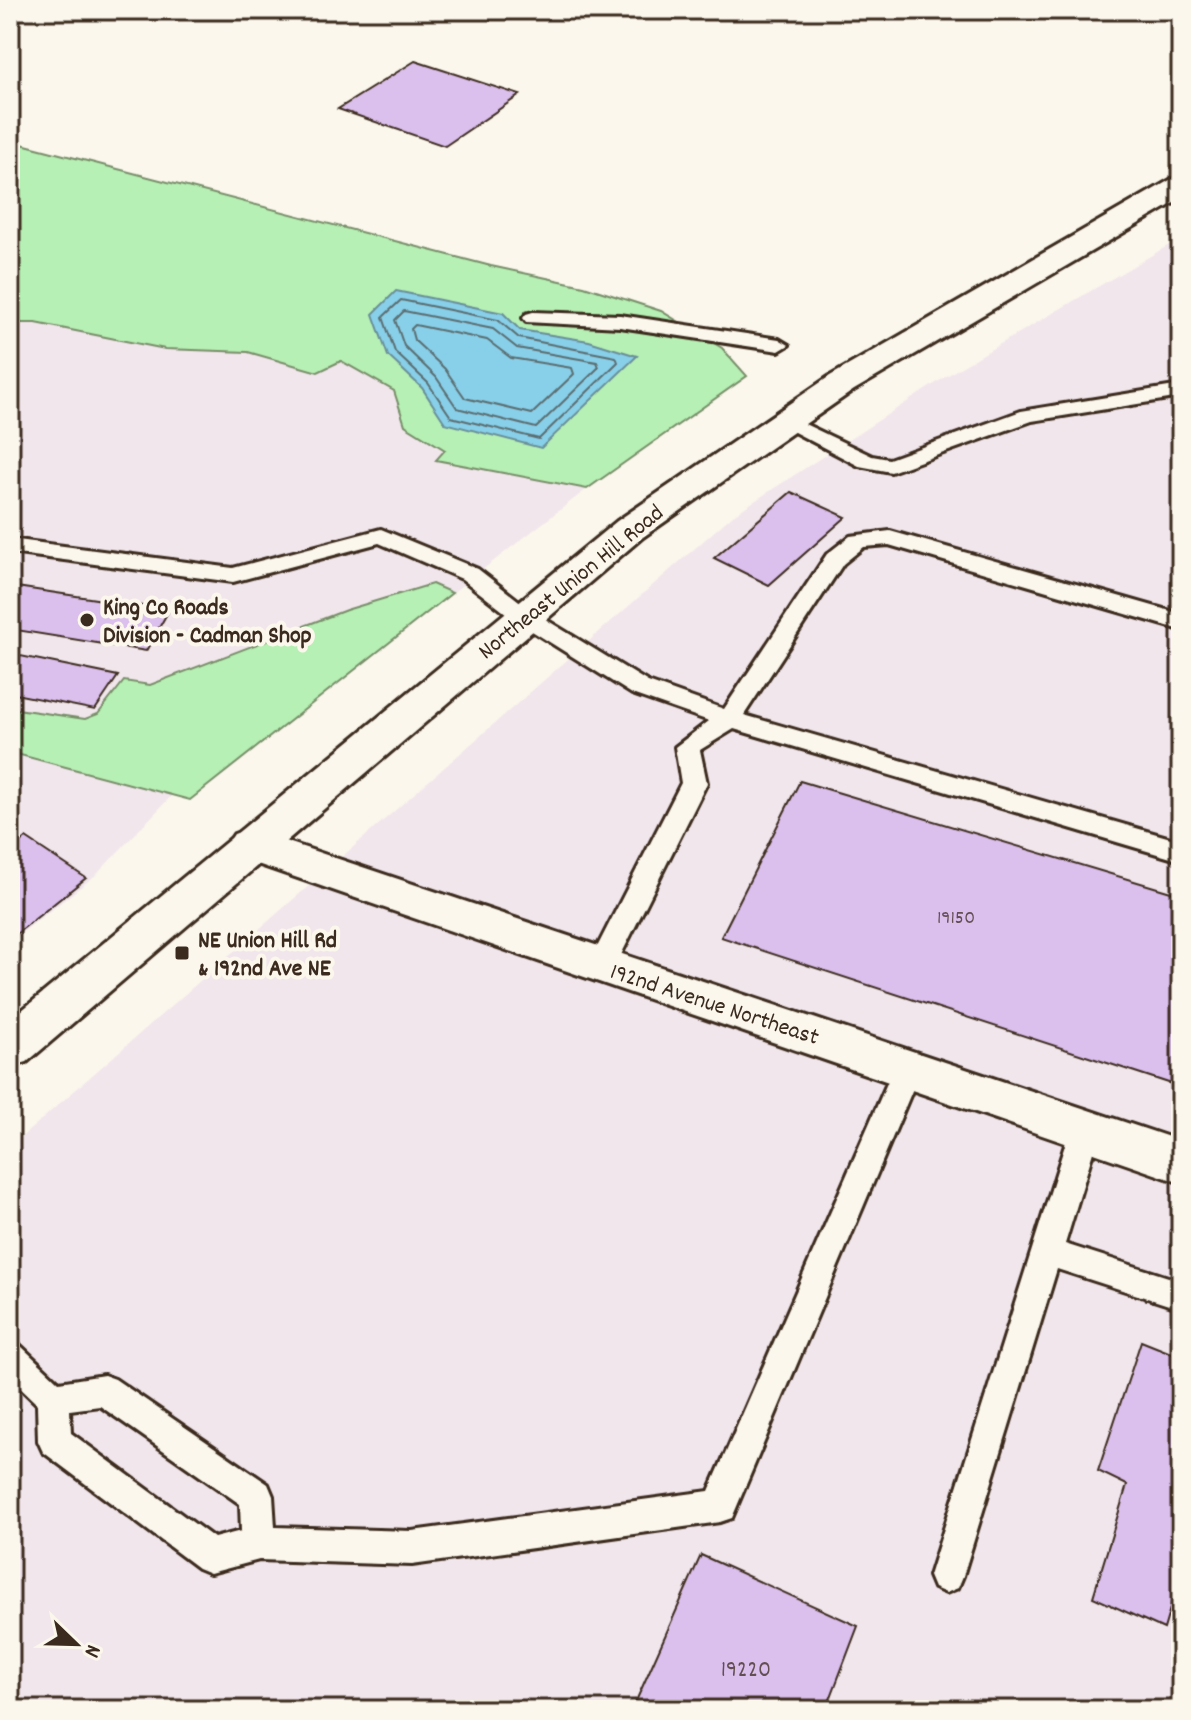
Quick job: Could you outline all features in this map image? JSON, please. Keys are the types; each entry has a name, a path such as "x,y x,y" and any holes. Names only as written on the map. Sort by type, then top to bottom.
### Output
{"main road":[{"name":"Northeast Union Hill Road","path":"10,1048 630,529 842,383 1181,186"},
{"name":"192nd Avenue Northeast","path":"249,845 1181,1162"}],"lane":[{"path":"533,318 620,321 779,345"},
{"path":"783,421 866,461 891,466 1028,415 1181,391"},
{"path":"10,546 233,575 381,536 470,574 524,616 640,688 728,721 1181,851"},
{"path":"602,965 694,783 687,747 728,721 835,559 858,541 890,538 1181,622"},
{"path":"10,1356 53,1398 55,1441 210,1556 259,1543 412,1548 720,1506 908,1067"},
{"path":"946,1576 1085,1129"},
{"path":"1047,1252 1181,1295"},
{"path":"53,1398 104,1390 244,1487 256,1496 259,1543"}],"shaded area":[{"path":"1181,238 1181,1710 10,1710 10,1147 733,515 956,370"},
{"path":"10,323 36,323 165,349 248,352 318,372 341,361 394,391 406,425 445,450 437,460 587,489 452,593 432,584 346,610 150,685 124,681 98,714 84,719 10,708"},
{"path":"10,749 177,790 96,875 10,942"}],"green space":[{"path":"10,141 491,266 584,286 661,311 722,348 747,376 587,489 436,460 445,450 405,425 394,391 341,361 318,372 248,352 165,349 36,323 10,323"},
{"path":"432,584 452,593 190,800 13,753 10,755 10,708 85,719 98,714 124,681 150,685 346,610"}],"water":[{"path":"396,291 503,313 520,330 589,341 637,356 541,448 445,423 422,388 388,356 373,314"}],"building":[{"path":"415,61 520,95 445,146 338,109"},
{"path":"791,492 846,517 769,585 714,558"},
{"name":"King Co Roads Division - Cadman Shop","path":"10,586 169,610 146,651 10,629"},
{"path":"10,655 118,676 95,710 10,693"},
{"path":"800,781 1181,895 1181,1087 721,937"},
{"path":"26,838 86,878 10,939 10,851"},
{"path":"1141,1341 1181,1357 1181,1484 1176,1503 1181,1505 1181,1571 1164,1629 1093,1597 1127,1485 1098,1471"},
{"path":"701,1555 858,1626 826,1710 632,1710"}],"place":[{"name":"King Co Roads Division - Cadman Shop","path":"87,620"},
{"name":"NE Union Hill Rd & 192nd Ave NE","path":"182,953"}]}
